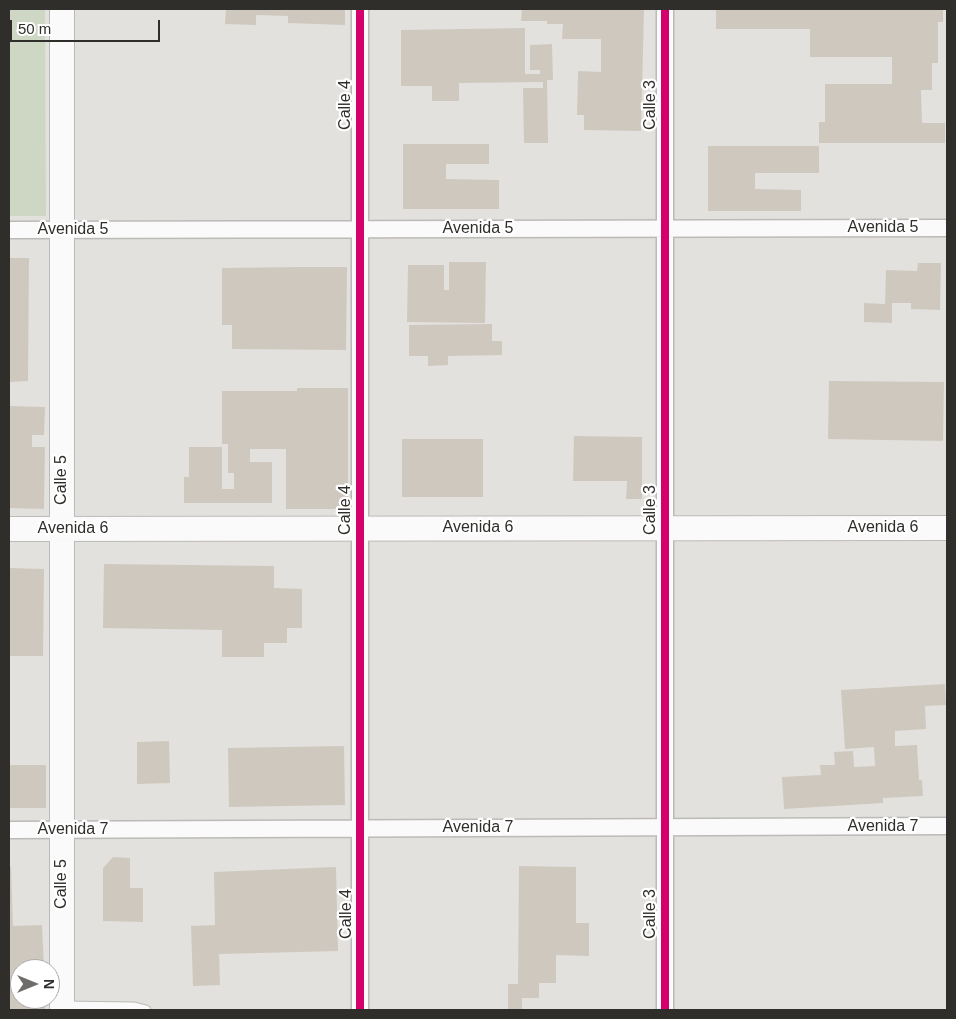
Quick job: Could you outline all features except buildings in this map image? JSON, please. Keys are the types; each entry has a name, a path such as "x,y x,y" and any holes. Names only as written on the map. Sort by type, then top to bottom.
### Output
{"street":[{"name":"Calle 5","path":"62,9 62,1008"},
{"name":"Calle 4","path":"360,9 360,1010"},
{"name":"Calle 3","path":"665,9 665,1010"},
{"name":"Avenida 5","path":"9,230 947,228"},
{"name":"Avenida 6","path":"9,529 947,528"},
{"name":"Avenida 7","path":"9,830 947,826"}],"lane":[{"path":"62,1008 134,1008 146,1010"}],"green space":[{"path":"9,9 45,9 46,216 9,216"}],"cycle path":[{"path":"360,9 360,1010"},
{"path":"665,9 665,1010"}]}
